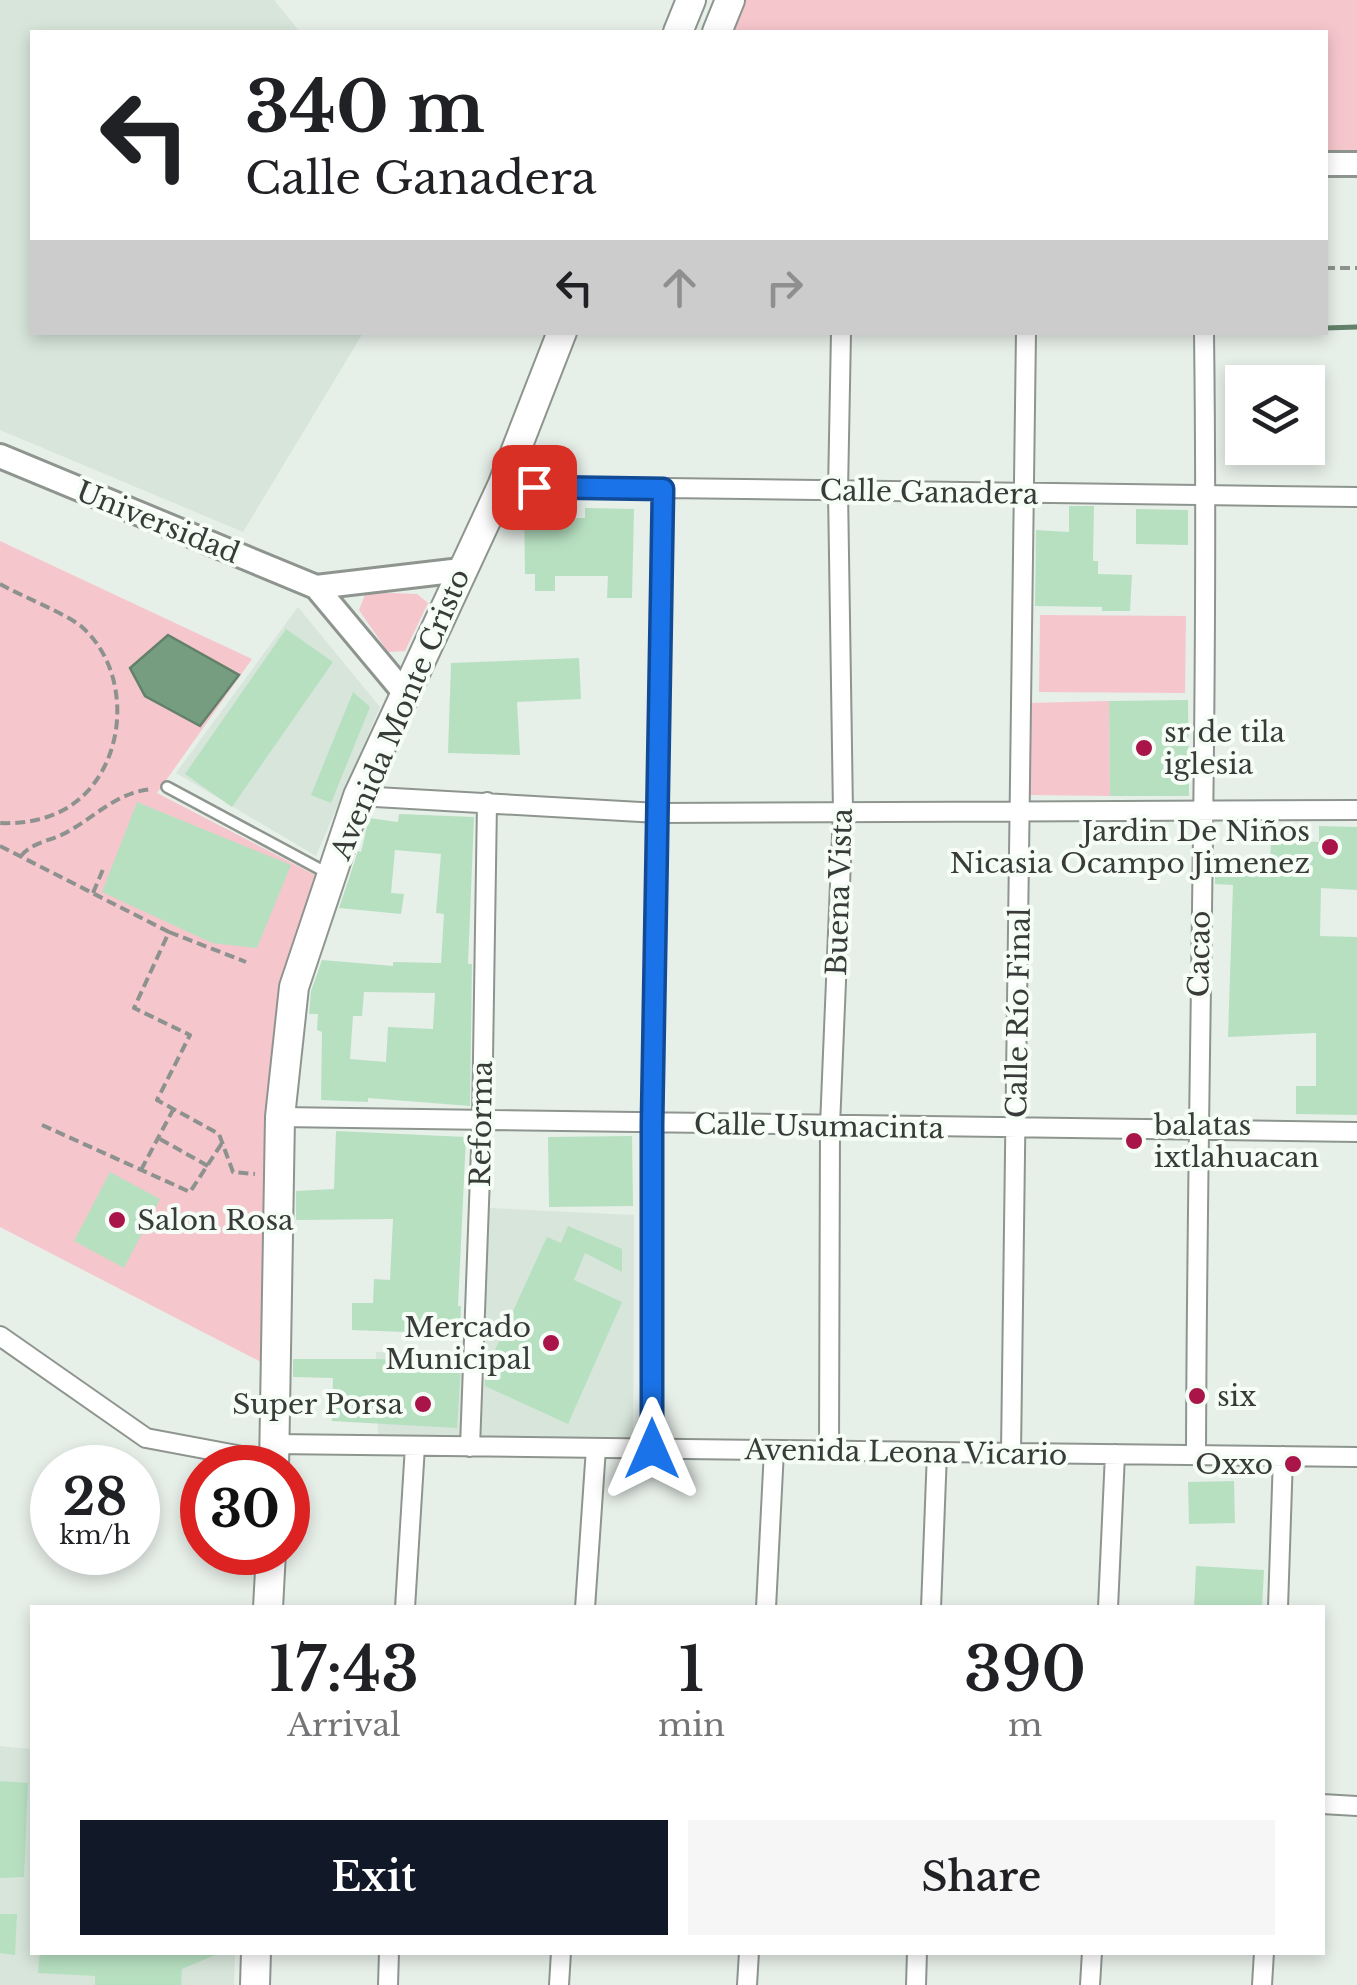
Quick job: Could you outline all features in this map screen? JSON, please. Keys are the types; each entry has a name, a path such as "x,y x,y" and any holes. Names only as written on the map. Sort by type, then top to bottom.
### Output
{"main road":[{"path":"679,30 691,0"},
{"path":"718,30 730,0"},
{"name":"Avenida Monte Cristo","path":"274,1445 280,1117 294,987 358,796 502,486 561,335"},
{"path":"268,1605 270,1575"},
{"path":"255,1985 256,1955"}],"street":[{"path":"1328,164 1357,164"},
{"name":"Buena Vista","path":"829,1451 830,1126 843,812 838,491 841,335"},
{"name":"Calle Río Final","path":"1011,1453 1026,335"},
{"name":"Cacao","path":"1196,1455 1206,495 1204,335"},
{"name":"Universidad","path":"0,456 316,587"},
{"name":"Calle Ganadera","path":"502,486 1357,497"},
{"path":"652,1449 652,1124 663,489"},
{"path":"316,587 461,570"},
{"path":"316,587 407,696"},
{"path":"358,796 658,813 1357,810"},
{"name":"Reforma","path":"470,1447 482,1122 486,802"},
{"name":"Calle Usumacinta","path":"280,1117 1357,1132"},
{"name":"Avenida Leona Vicario","path":"0,1336 146,1438 191,1445"},
{"path":"406,1605 415,1446"},
{"name":"Avenida Leona Vicario","path":"310,1455 415,1446 1357,1457"},
{"path":"585,1605 596,1448"},
{"path":"766,1605 774,1450"},
{"path":"931,1605 937,1452"},
{"path":"1108,1605 1115,1454"},
{"path":"1278,1605 1283,1456"},
{"path":"1325,1804 1357,1806"},
{"path":"388,1985 389,1955"},
{"path":"559,1985 561,1955"},
{"path":"748,1985 749,1955"},
{"path":"916,1985 917,1955"},
{"path":"1090,1985 1092,1955"},
{"path":"1262,1985 1264,1955"}],"lane":[{"path":"167,787 332,875"}],"path":[{"path":"1328,268 1357,268"},
{"path":"0,584 82,627 108,663 117,690 119,714 112,750 93,782 71,806 37,820 0,823"},
{"path":"20,856 28,847 67,832 112,801 142,790 167,787"},
{"path":"0,846 169,932 246,962"},
{"path":"92,893 104,868"},
{"path":"169,932 134,1008 190,1035 158,1100 219,1134 232,1172 280,1176"},
{"path":"141,1170 174,1108"},
{"path":"42,1125 190,1192 222,1144"},
{"path":"158,1138 208,1166"}],"shaded area":[{"path":"0,0 274,0 298,30 30,30 30,335 362,335 243,532 0,430"},
{"path":"738,0 1357,0 1357,157 1328,156 1328,30 725,30"},
{"path":"0,541 252,659 157,793 319,877 271,1050 263,1363 0,1227"},
{"path":"366,592 417,594 428,603 405,651 388,652 359,610"},
{"path":"298,607 380,707 316,856 176,773"},
{"path":"1040,615 1186,616 1185,693 1039,692"},
{"path":"168,635 239,675 200,726 145,696 130,668"},
{"path":"1109,701 1110,796 1030,795 1029,703"},
{"path":"488,1208 634,1215 633,1442 378,1438 376,1352 483,1355"},
{"path":"0,1746 30,1749 30,1955 235,1955 234,1985 0,1985"}],"building":[{"path":"524,503 545,503 545,518 585,518 585,508 634,509 632,598 607,598 608,576 555,576 555,591 535,591 535,574 525,574"},
{"path":"1069,506 1094,506 1093,561 1098,561 1098,574 1132,575 1130,611 1035,606 1036,530 1069,532"},
{"path":"1136,509 1188,510 1188,545 1136,544"},
{"path":"286,629 333,662 232,807 185,774"},
{"path":"579,658 581,699 517,702 520,755 448,753 451,663"},
{"path":"353,692 370,707 331,803 311,795"},
{"path":"1188,700 1189,796 1110,796 1109,701"},
{"path":"137,802 291,865 257,948 212,943 102,892"},
{"path":"399,814 474,817 468,964 472,964 470,1106 368,1098 368,1102 321,1100 322,1032 317,1030 318,1014 309,1014 311,991 322,960 393,966 393,962 441,963 444,914 436,913 441,854 395,850 391,893 404,894 401,914 339,908 358,851 361,852 369,818 398,822","holes":["364,992 435,993 433,1029 388,1027 386,1062 350,1059 353,1016 362,1016"]},
{"path":"1319,826 1357,827 1357,890 1321,888 1320,936 1357,937 1357,1115 1296,1114 1296,1086 1316,1086 1316,1033 1228,1037 1233,885 1215,884 1215,867 1270,870 1271,839 1319,842"},
{"path":"336,1131 466,1137 460,1334 352,1330 352,1303 373,1303 374,1279 390,1280 393,1219 296,1220 296,1191 334,1189"},
{"path":"632,1136 633,1206 549,1207 548,1137"},
{"name":"Salon Rosa","path":"110,1172 160,1199 124,1268 74,1241"},
{"name":"Mercado Municipal","path":"568,1226 622,1249 622,1272 585,1253 574,1280 622,1302 568,1424 485,1386 485,1372 547,1237 561,1243"},
{"path":"293,1359 380,1359 461,1365 457,1428 332,1421 333,1378 293,1377"},
{"path":"1234,1481 1235,1523 1189,1524 1188,1482"},
{"path":"1196,1566 1264,1570 1262,1605 1194,1605"},
{"path":"0,1781 28,1783 24,1877 0,1878"},
{"path":"0,1914 17,1914 15,1955 0,1953"},
{"path":"40,1955 215,1955 182,1969 181,1985 95,1985 95,1976 38,1973"}],"waterway":[{"path":"1328,328 1357,327"}],"place":[{"name":"sr de tila iglesia","path":"1144,748"},
{"name":"Jardin De Niños Nicasia Ocampo Jimenez","path":"1330,847"},
{"name":"balatas ixtlahuacan","path":"1134,1141"},
{"name":"Salon Rosa","path":"117,1220"},
{"name":"Mercado Municipal","path":"551,1343"},
{"name":"six","path":"1197,1396"},
{"name":"Super Porsa","path":"423,1404"},
{"name":"Oxxo","path":"1293,1464"}],"route":[{"path":"534,487 663,489 652,1124 652,1449"}]}
